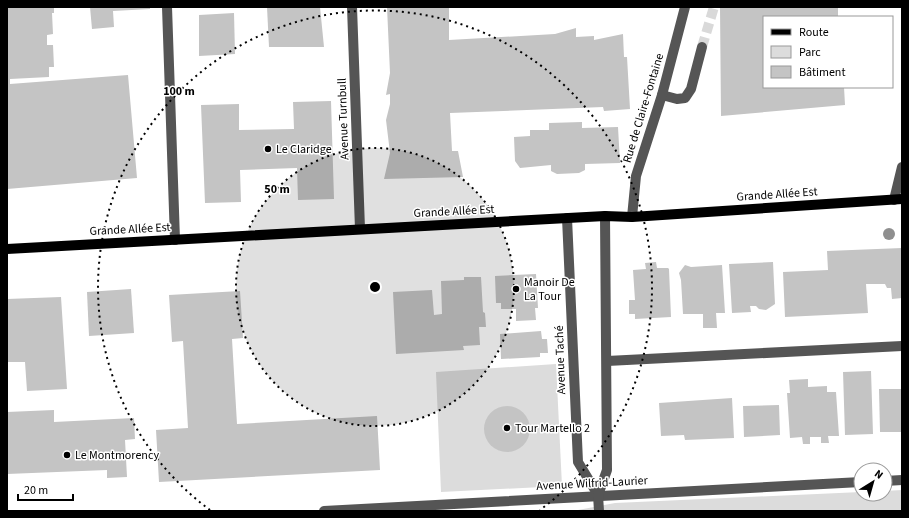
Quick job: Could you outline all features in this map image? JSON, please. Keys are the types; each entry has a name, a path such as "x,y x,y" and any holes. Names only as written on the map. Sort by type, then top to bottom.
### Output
{"main road":[{"name":"Grande Allée Est","path":"7,249 605,216 632,217 898,200"}],"street":[{"path":"168,7 176,240"},
{"name":"Avenue Turnbull","path":"352,7 360,230"},
{"name":"Rue de Claire-Fontaine","path":"632,217 636,176 662,95 685,7"},
{"path":"662,95 677,99 685,98 691,90 702,47"},
{"path":"898,200 902,167"},
{"name":"Avenue Taché","path":"599,511 598,495 607,470 605,216"},
{"name":"Avenue Taché","path":"567,218 578,462 598,495"},
{"path":"607,361 902,346"},
{"name":"Avenue Wilfrid-Laurier","path":"324,511 853,482"}],"green space":[{"path":"556,364 562,486 441,492 436,372"},
{"path":"902,490 902,511 567,511 615,503 853,492 853,502 893,502 893,491"}],"building":[{"path":"7,7 54,7 54,13 52,13 53,34 47,35 47,45 53,45 54,67 49,67 49,77 10,79 10,84 128,75 137,178 7,189"},
{"path":"90,7 150,7 150,9 113,11 114,27 92,29"},
{"path":"267,7 320,7 324,47 269,47"},
{"path":"387,7 449,7 449,40 555,34 576,28 576,37 594,36 594,40 623,34 624,57 627,57 630,109 604,111 603,107 450,113 452,151 458,151 463,177 384,179 390,153 386,120 390,104 390,94 386,95 390,73"},
{"path":"720,7 838,7 838,16 763,16 763,88 844,88 845,105 721,116"},
{"path":"234,13 235,54 199,56 199,15"},
{"name":"Le Claridge","path":"331,101 334,199 298,200 297,168 240,170 241,202 205,203 201,105 239,104 239,130 294,129 293,102"},
{"path":"582,122 582,128 618,127 620,163 585,164 585,170 579,173 557,174 551,171 551,165 520,168 515,161 514,137 530,136 530,130 549,130 549,123"},
{"path":"902,248 902,298 892,299 891,288 887,288 885,284 866,284 868,313 785,317 783,272 828,270 827,251"},
{"path":"656,262 657,268 669,269 671,317 635,319 635,314 629,314 629,300 635,300 633,270 646,269 645,263"},
{"path":"773,262 775,304 766,310 759,309 756,306 750,306 751,312 732,313 729,264"},
{"path":"685,265 691,267 722,265 725,313 716,313 717,328 703,328 703,314 683,314 681,280 679,273"},
{"name":"Manoir De La Tour","path":"536,274 538,308 535,308 536,320 516,321 516,309 501,309 501,303 496,303 495,276"},
{"path":"464,277 481,277 483,312 485,313 486,327 479,327 480,345 463,346 464,350 396,354 393,292 432,290 434,315 442,314 441,281 464,280"},
{"path":"131,289 134,333 89,336 87,292"},
{"path":"240,291 243,338 232,339 237,424 377,416 380,470 159,482 156,430 188,428 183,341 172,342 169,295"},
{"path":"61,297 67,389 27,391 25,362 7,362 7,299"},
{"path":"541,331 542,339 547,339 548,353 540,353 540,357 501,359 500,334"},
{"path":"871,371 873,434 845,435 843,372"},
{"path":"808,379 808,387 827,386 827,392 836,392 839,436 828,436 829,443 821,443 821,437 810,437 810,444 803,444 802,437 790,438 787,393 790,393 789,380"},
{"path":"879,389 902,389 902,432 880,432"},
{"path":"732,398 734,438 685,440 684,435 661,436 659,403"},
{"path":"779,405 780,435 744,437 743,406"},
{"name":"Tour Martello 2","path":"502,406 512,406 520,410 526,416 530,424 530,434 526,442 520,448 512,452 502,452 494,448 488,442 484,434 484,424 488,416 494,410"},
{"name":"Le Montmorency","path":"54,410 54,422 134,418 135,439 125,440 127,477 107,478 107,470 7,474 7,412"}],"tunnel":[{"path":"702,47 714,7"}],"place":[{"name":"Le Claridge","path":"268,149"},
{"name":"Manoir De La Tour","path":"516,289"},
{"name":"Tour Martello 2","path":"507,428"},
{"name":"Le Montmorency","path":"67,455"}]}
